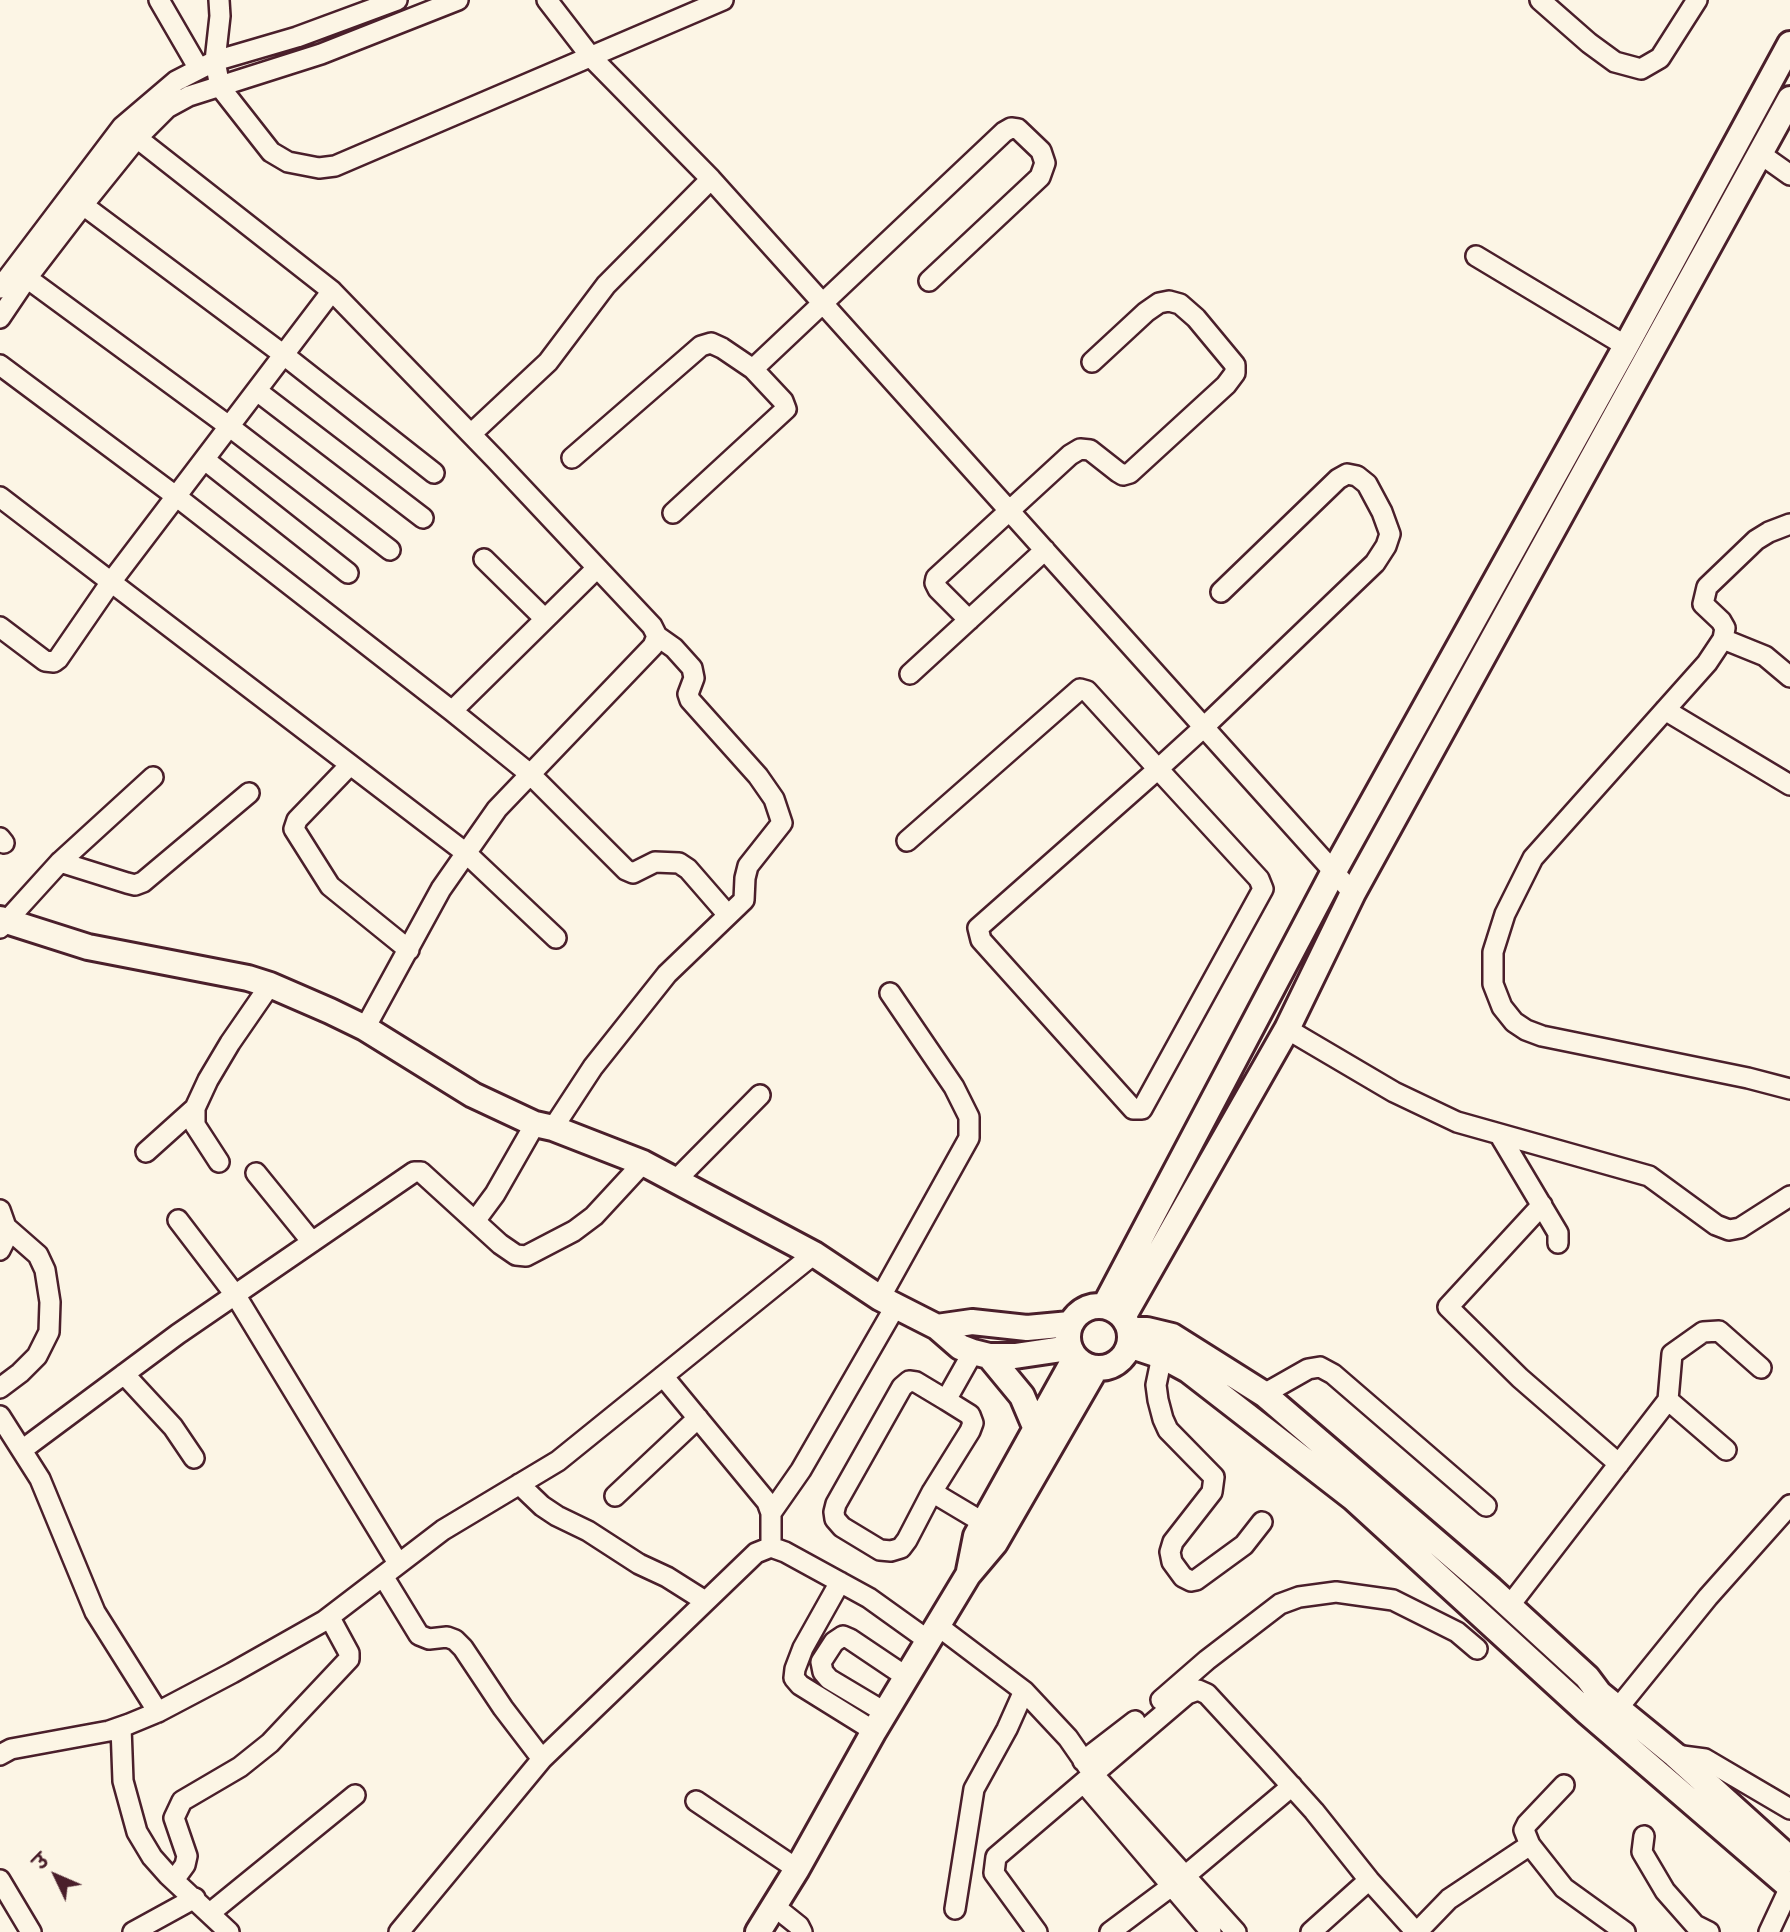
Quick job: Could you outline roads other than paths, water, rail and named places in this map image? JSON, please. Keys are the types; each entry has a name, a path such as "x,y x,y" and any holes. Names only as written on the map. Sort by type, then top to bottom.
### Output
{"main road":[{"path":"937,1327 972,1322 1027,1328 1078,1350 1107,1367 1117,1363 1125,1355 1122,1324 1333,873 1626,346 1790,44"},
{"path":"1122,1324 1287,1029 1353,893 1790,99"},
{"path":"2,923 88,947 248,978 270,985 365,1028 473,1095 544,1126 643,1163 814,1254 888,1303 937,1327 951,1340 981,1354 1022,1396 1036,1429"},
{"path":"758,1932 968,1575 995,1543 1078,1350 1076,1315 1094,1305 1162,1356 1217,1390 1353,1498 1603,1726 1790,1887"},
{"path":"1122,1324 1172,1336 1264,1394 1510,1605 1587,1677 1599,1693 1675,1755 1790,1860"},
{"path":"981,1354 1036,1354 1078,1350"},
{"path":"968,1575 976,1536 1078,1350"}],"street":[{"path":"159,0 220,87 271,152 288,162 319,168 335,166 723,0"},
{"path":"207,65 220,16 219,0"},
{"path":"0,288 122,127 176,81 207,65 297,37 397,0"},
{"path":"0,318 83,205 137,138 167,108 189,96 321,54 458,0"},
{"path":"547,0 592,57 711,179 1353,893"},
{"path":"1540,0 1615,62 1642,69 1660,58 1697,0"},
{"path":"753,369 1004,132 1011,128 1018,129 1041,151 1045,163 1040,177 929,281"},
{"path":"137,138 332,291 471,434 652,626 657,636 674,648 692,668 694,678 688,694 690,700 758,776 781,815 779,830 748,866 744,900 667,974 544,1126 475,1221"},
{"path":"1759,153 1790,174"},
{"path":"471,434 548,362 606,285 711,179"},
{"path":"83,205 284,355 435,473"},
{"path":"1476,256 1626,346"},
{"path":"27,278 230,427 390,550"},
{"path":"0,627 45,661 54,662 58,659 111,582 332,291"},
{"path":"969,620 938,589 936,578 1009,510 1080,449 1090,450 1124,475 1130,473 1226,385 1235,373 1235,365 1196,318 1180,304 1169,301 1159,303 1146,312 1092,362"},
{"path":"572,458 701,346 712,343 753,369 783,401 786,410 673,513"},
{"path":"0,365 177,497 530,774 625,870 633,873 655,862 679,863 688,869 728,915"},
{"path":"257,391 423,518"},
{"path":"205,460 348,573"},
{"path":"907,841 1080,689 1087,691 1157,769 1259,879 1264,889 1142,1109 1133,1109 981,940 978,928 1157,769 1205,727 1375,563 1390,534 1367,484 1357,476 1347,474 1338,480 1221,592"},
{"path":"0,497 466,853 556,938"},
{"path":"1788,527 1769,532 1756,540 1707,587 1703,604 1725,628 1723,639 1707,663 1533,858 1505,914 1493,952 1493,984 1502,1007 1514,1022 1542,1036 1790,1089"},
{"path":"911,674 1045,550"},
{"path":"484,559 545,620"},
{"path":"452,711 597,568"},
{"path":"365,1028 441,889 497,809 653,646 657,636"},
{"path":"1723,639 1765,656 1790,677"},
{"path":"1665,710 1790,785"},
{"path":"350,765 296,820 294,829 330,886 409,950"},
{"path":"2,923 60,862 153,777"},
{"path":"60,862 135,885 143,882 249,793"},
{"path":"146,1152 195,1108 230,1043 270,985"},
{"path":"771,1513 801,1470 888,1303 969,1138 969,1117 954,1087 890,993"},
{"path":"1287,1029 1426,1108 1457,1122 1649,1176 1716,1226 1729,1230 1740,1228 1790,1196"},
{"path":"676,1180 760,1095"},
{"path":"195,1108 195,1125 219,1162"},
{"path":"1499,1133 1558,1233 1558,1243"},
{"path":"22,1450 178,1334 414,1172 421,1172 508,1250 516,1255 526,1256 574,1231 594,1216 643,1163"},
{"path":"256,1173 312,1242"},
{"path":"1542,1205 1448,1307 1520,1378 1619,1464"},
{"path":"0,1250 4,1242 3,1219"},
{"path":"0,1388 37,1356 49,1332 50,1302 45,1270 37,1255 3,1219"},
{"path":"178,1220 236,1296 391,1569 419,1635 429,1639 447,1637 463,1648 542,1759"},
{"path":"0,1755 11,1749 121,1727 158,1712 330,1618 443,1530 558,1461 814,1254"},
{"path":"1510,1605 1668,1400 1672,1354 1703,1332 1719,1331 1761,1368"},
{"path":"946,1400 981,1354"},
{"path":"1162,1356 1156,1385 1163,1419 1168,1430 1214,1478 1212,1492 1173,1542 1170,1552 1172,1562 1184,1577 1191,1581 1196,1580 1244,1545 1262,1522"},
{"path":"1264,1394 1308,1369 1320,1367 1333,1374 1486,1506"},
{"path":"124,1374 173,1427 194,1458"},
{"path":"663,1376 767,1502 771,1513 771,1548"},
{"path":"909,1381 916,1382 946,1400 970,1415 970,1432 901,1548 880,1550 842,1527 835,1519 836,1504 902,1387 909,1381"},
{"path":"1668,1400 1726,1450"},
{"path":"0,1416 40,1479 95,1612 158,1712"},
{"path":"615,1496 698,1418"},
{"path":"519,1484 557,1516 588,1531 639,1564 667,1577 705,1601"},
{"path":"932,1492 984,1523"},
{"path":"1603,1726 1708,1597 1790,1505"},
{"path":"399,1932 542,1759 756,1553 771,1548 785,1552 933,1634 1024,1691 1068,1738 1087,1773 1178,1880 1236,1932"},
{"path":"840,1582 803,1648 794,1669 794,1678 800,1685 880,1722"},
{"path":"1087,1773 1123,1732 1208,1660 1280,1604 1299,1597 1336,1592 1393,1600 1457,1632 1477,1649"},
{"path":"174,1880 186,1864 187,1856 174,1818 182,1801 240,1767 270,1743 349,1659 349,1653 330,1618"},
{"path":"880,1722 823,1672 821,1662 834,1642 843,1636 908,1678"},
{"path":"1037,1932 994,1873 993,1863 996,1857 1087,1773 1187,1695 1198,1690 1207,1694 1292,1786 1369,1880 1416,1932 1449,1899 1530,1844"},
{"path":"955,1909 974,1788 1007,1729 1024,1691"},
{"path":"121,1727 123,1781 137,1832 152,1857 229,1932"},
{"path":"1675,1755 1705,1759 1790,1809"},
{"path":"1564,1785 1524,1830 1530,1844 1564,1888 1625,1932"},
{"path":"1110,1932 1292,1786"},
{"path":"210,1913 355,1795"},
{"path":"696,1801 797,1869"},
{"path":"1644,1836 1642,1852 1665,1892 1694,1930"},
{"path":"0,1880 31,1932"},
{"path":"1178,1880 1211,1932"},
{"path":"1311,1932 1369,1880"},
{"path":"1769,1932 1790,1887"},
{"path":"133,1932 195,1898"},
{"path":"774,1906 799,1926 802,1932"}]}
